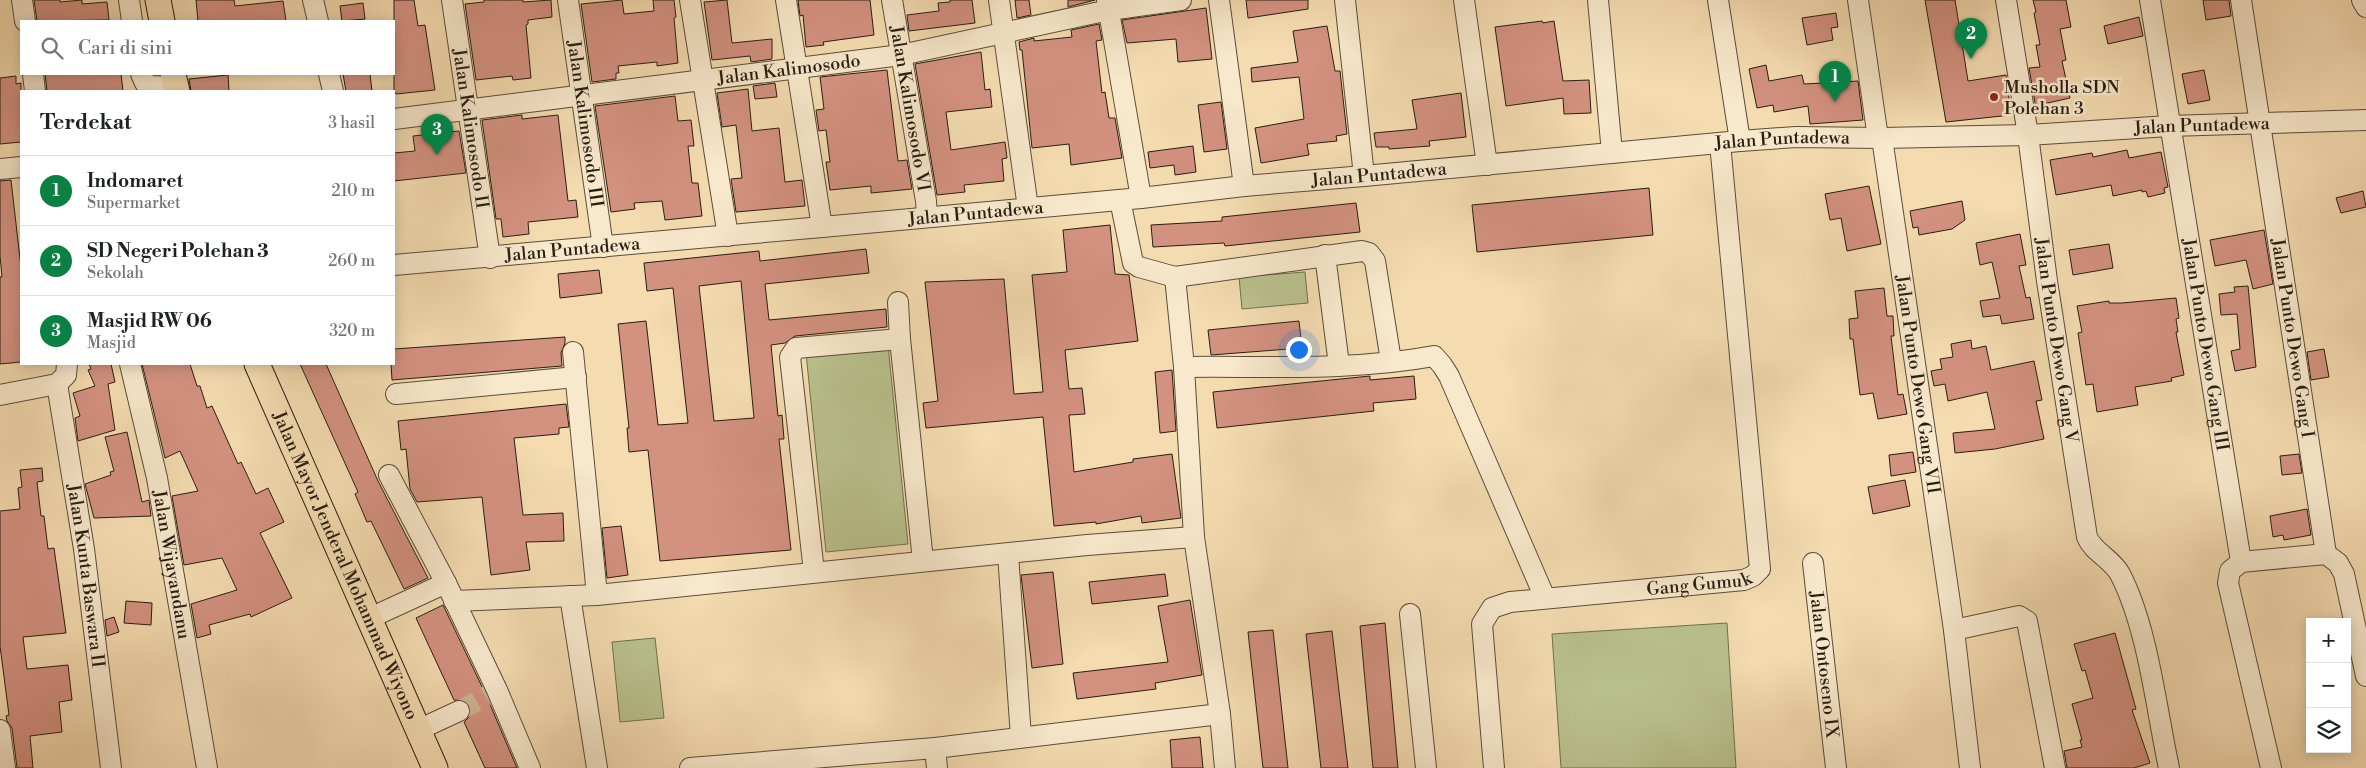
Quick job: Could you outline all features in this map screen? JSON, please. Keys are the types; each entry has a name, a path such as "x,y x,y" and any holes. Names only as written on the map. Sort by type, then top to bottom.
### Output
{"main road":[{"path":"158,0 162,20"},
{"name":"Jalan Mayor Jenderal Mohammad Wiyono","path":"257,365 435,768"}],"street":[{"path":"22,0 25,20"},
{"path":"129,0 132,20"},
{"path":"313,0 318,20"},
{"name":"Jalan Kalimosodo II","path":"452,0 490,258"},
{"name":"Jalan Kalimosodo III","path":"568,0 583,94 603,247"},
{"path":"690,0 728,236"},
{"path":"786,0 822,228"},
{"name":"Jalan Kalimosodo VI","path":"892,0 926,201 927,217"},
{"path":"999,0 1028,208"},
{"name":"Jalan Kalimosodo","path":"395,119 583,94 704,82 901,55 1005,34 1108,5 1181,0"},
{"path":"1219,0 1244,186"},
{"path":"1345,0 1364,176"},
{"path":"1464,0 1487,165"},
{"path":"1598,0 1612,153"},
{"path":"1718,0 1740,141"},
{"name":"Jalan Punto Dewo Gang VII","path":"1858,0 1954,630 1970,768"},
{"name":"Jalan Punto Dewo Gang V","path":"2006,0 2028,135 2046,281 2083,517 2090,544 2107,557 2119,572 2130,597 2144,647 2169,768"},
{"name":"Jalan Punto Dewo Gang III","path":"2150,0 2241,562"},
{"name":"Jalan Punto Dewo Gang I","path":"2241,0 2259,123 2264,138 2326,554"},
{"path":"2362,0 2366,7"},
{"path":"1108,5 1141,198"},
{"path":"32,75 35,90"},
{"path":"141,75 145,83 151,86 175,84"},
{"path":"329,75 333,90"},
{"name":"Jalan Puntadewa","path":"395,265 822,228 1141,198 1244,186 1740,141 1796,137 1880,138 2028,135 2169,126 2366,120"},
{"name":"Gang Gumuk","path":"1494,768 1482,624 1492,608 1499,605 1545,598 1744,580 1753,576 1760,569 1720,143"},
{"path":"0,169 20,167"},
{"path":"1120,200 1129,236 1130,257 1133,263 1139,267 1175,276 1325,255 1362,251 1369,253 1375,261 1391,361"},
{"path":"1325,255 1339,365"},
{"path":"1175,276 1184,367 1194,537 1220,714 1224,768"},
{"path":"898,302 900,339 923,561"},
{"path":"814,572 790,357 796,348 900,339"},
{"path":"573,352 597,595"},
{"path":"1184,367 1339,365 1434,356 1442,365 1545,598"},
{"path":"0,395 57,384 66,375 67,365"},
{"name":"Jalan Wijayandanu","path":"130,365 157,478 206,768"},
{"path":"396,394 576,377"},
{"name":"Jalan Kunta Baswara II","path":"57,384 84,549 110,768"},
{"path":"389,475 450,592 492,692 530,768"},
{"path":"370,618 450,592 570,596 597,595 1087,545 1194,537"},
{"path":"1008,554 1021,737"},
{"path":"2271,768 2228,583 2230,570 2241,562 2326,554 2338,563 2344,574 2366,676"},
{"name":"Jalan Ontoseno IX","path":"1813,563 1836,768"},
{"path":"570,596 597,768"},
{"path":"1410,614 1426,768"},
{"path":"1954,630 2019,616 2027,621 2055,768"},
{"path":"418,730 459,711"},
{"path":"690,768 935,748 1220,714"},
{"path":"0,730 5,768"},
{"path":"935,748 937,768"}],"green space":[{"path":"1305,272 1308,303 1242,309 1239,277"},
{"path":"888,345 908,544 826,552 806,353"},
{"path":"1727,623 1736,768 1561,768 1552,634"},
{"path":"655,638 664,718 620,722 612,642"}],"building":[{"path":"34,0 60,0 60,2 82,0 82,4 107,2 109,20 37,20"},
{"path":"196,0 234,0 235,6 283,1 286,20 198,20"},
{"path":"394,0 414,0 418,26 425,25 435,90 396,94 395,92"},
{"path":"484,0 523,0 523,2 551,0 552,17 528,20 526,25 531,78 513,80 512,76 476,80 465,4 484,2"},
{"path":"622,0 624,14 654,11 653,0 674,0 678,63 657,66 657,62 618,66 619,73 616,73 616,79 592,82 581,4"},
{"path":"727,0 732,43 772,39 772,59 751,62 750,56 712,60 704,2"},
{"path":"798,0 870,0 874,35 823,42 824,45 806,47 803,15 800,16"},
{"path":"950,0 972,0 975,23 909,31 907,15 939,11 938,3 950,2"},
{"path":"1015,0 1029,0 1031,15 1017,18"},
{"path":"1068,0 1095,0 1068,7"},
{"path":"1246,0 1308,0 1308,9 1248,18"},
{"path":"1925,0 1955,0 1968,81 2006,75 2011,115 1946,122"},
{"path":"2033,0 2066,0 2071,27 2060,29 2066,60 2062,61 2070,98 2043,104 2044,107 2036,108 2029,68 2040,67 2036,45 2040,45"},
{"path":"2203,0 2229,0 2231,16 2206,20"},
{"path":"363,3 365,19 342,20 340,6"},
{"path":"1206,8 1212,59 1178,62 1176,39 1127,43 1122,20"},
{"path":"1836,13 1838,27 1831,28 1833,40 1807,45 1802,18"},
{"path":"2139,17 2143,36 2108,44 2104,26"},
{"path":"1542,21 1543,23 1554,21 1563,81 1589,80 1591,113 1564,114 1563,98 1506,106 1495,27"},
{"path":"1099,24 1102,40 1096,41 1102,93 1105,92 1109,118 1115,118 1122,158 1071,165 1069,144 1032,148 1022,50 1020,50 1019,42 1034,38 1034,41 1072,37 1071,30"},
{"path":"1327,26 1335,71 1340,71 1347,134 1336,136 1337,141 1307,144 1309,155 1261,163 1255,128 1304,119 1299,77 1252,82 1251,68 1298,62 1293,31"},
{"path":"981,52 985,90 990,89 992,107 946,112 951,150 1005,142 1007,158 1002,159 1004,181 964,185 965,192 937,195 915,64"},
{"path":"1766,65 1769,81 1802,75 1804,84 1858,81 1863,120 1810,124 1808,106 1774,112 1773,105 1757,108 1749,69"},
{"path":"887,70 898,161 907,160 912,189 871,193 871,186 830,190 826,162 830,162 826,130 819,131 816,110 824,109 820,77"},
{"path":"2204,70 2210,100 2188,104 2182,74"},
{"path":"45,75 121,75 123,90 47,90"},
{"path":"228,75 229,90 191,90 189,79"},
{"path":"343,75 370,75 372,90 346,90"},
{"path":"16,76 16,84 21,83 20,142 0,144 0,78"},
{"path":"775,83 777,97 755,99 753,86"},
{"path":"748,89 752,131 779,128 785,182 802,180 805,206 736,212 731,179 742,178 736,125 722,127 717,93"},
{"path":"1461,93 1466,137 1429,141 1430,146 1389,149 1389,147 1376,147 1374,133 1417,129 1412,100"},
{"path":"675,96 678,121 691,120 694,146 688,146 692,183 698,183 702,216 665,220 662,201 634,203 635,209 611,212 595,106"},
{"path":"1221,102 1227,149 1204,152 1198,105"},
{"path":"522,115 522,119 558,115 568,201 576,200 578,217 528,222 529,234 503,237 501,219 496,219 482,120"},
{"path":"459,131 466,173 395,181 395,153 415,151 413,136"},
{"path":"1193,146 1196,172 1175,175 1174,165 1150,168 1148,152"},
{"path":"2127,150 2129,158 2161,152 2168,187 2164,188 2165,193 2148,197 2146,191 2142,192 2142,190 2113,196 2111,185 2056,195 2050,160 2092,153 2093,157"},
{"path":"11,180 20,258 20,362 0,364 0,277 2,277 0,256 0,181"},
{"path":"1869,186 1881,244 1847,251 1841,218 1830,220 1825,194"},
{"path":"1649,188 1653,235 1477,252 1472,205"},
{"path":"2363,191 2366,207 2341,213 2336,198"},
{"path":"1962,201 1965,220 1952,229 1919,235 1918,227 1913,228 1910,211"},
{"path":"1356,203 1360,232 1225,246 1224,243 1153,247 1151,225 1222,221 1222,217"},
{"path":"1110,225 1115,274 1129,275 1138,341 1065,350 1069,389 1082,388 1085,414 1069,415 1074,472 1133,462 1133,459 1172,454 1181,518 1142,523 1141,516 1096,524 1096,522 1054,526 1043,417 926,428 923,403 938,401 925,282 1004,279 1014,394 1043,392 1032,275 1067,272 1063,230"},
{"path":"2264,230 2273,284 2253,289 2246,260 2215,266 2210,240"},
{"path":"2020,234 2026,265 2019,266 2026,298 2030,297 2034,319 2002,324 2000,315 1983,317 1980,301 2000,298 1992,262 1980,265 1976,243"},
{"path":"2109,244 2113,268 2073,275 2069,250"},
{"path":"866,249 869,273 765,284 769,320 886,309 887,327 795,336 785,343 771,345 778,416 782,415 784,439 779,439 791,550 660,561 648,450 629,452 627,428 629,428 618,324 646,321 658,425 688,423 673,288 647,291 644,263 759,251 760,261","holes":["741,281 754,418 714,421 699,286"]},
{"path":"599,270 602,293 560,298 558,274"},
{"path":"2248,286 2256,367 2235,371 2231,351 2240,349 2237,314 2221,315 2219,294 2235,292 2234,287"},
{"path":"1884,288 1887,316 1893,316 1894,336 1891,336 1898,395 1903,394 1907,414 1878,419 1873,393 1860,395 1853,339 1850,339 1849,319 1858,318 1855,291"},
{"path":"2176,298 2179,318 2176,319 2178,332 2176,332 2184,375 2171,378 2172,381 2135,387 2138,405 2097,412 2093,384 2086,385 2078,333 2082,332 2077,306 2109,301 2109,303 2122,303"},
{"path":"1299,321 1302,348 1211,355 1208,330"},
{"path":"565,337 561,353 562,366 392,380 391,365 395,365 395,349"},
{"path":"1971,340 1972,349 1986,346 1991,370 2034,361 2042,400 2036,401 2044,439 1995,449 1955,453 1953,433 1995,429 1987,392 1948,401 1945,384 1934,386 1931,371 1942,369 1940,359 1953,357 1951,344"},
{"path":"2324,349 2329,377 2311,380 2307,352"},
{"path":"89,365 111,365 115,382 108,384 115,430 78,441 75,418 80,416 73,393 95,386 88,370 91,369"},
{"path":"142,365 190,365 207,408 212,406 238,464 241,462 256,494 268,488 284,522 260,533 292,598 251,617 250,614 209,625 211,634 197,638 191,604 237,590 222,558 184,565 172,496 198,491 180,451 165,458"},
{"path":"300,365 326,365 378,481 428,578 404,589 371,521 367,522 355,494 358,492"},
{"path":"1172,370 1176,431 1160,433 1155,372"},
{"path":"1370,376 1370,380 1414,376 1416,399 1373,403 1374,411 1217,428 1213,392"},
{"path":"566,404 569,427 559,428 559,434 514,438 523,515 563,513 564,541 526,542 530,570 491,575 482,497 417,502 410,489 406,449 401,450 398,421"},
{"path":"127,432 142,502 149,500 151,516 94,518 85,484 111,475 110,472 114,471 105,437"},
{"path":"1913,452 1916,472 1891,476 1889,455"},
{"path":"2299,454 2302,473 2282,475 2280,456"},
{"path":"42,468 43,481 37,482 41,516 44,516 48,549 54,548 66,633 23,637 27,669 68,665 72,700 59,702 62,732 30,736 33,768 17,768 12,728 6,716 9,715 0,646 0,511 20,509 18,488 22,487 20,470"},
{"path":"1905,480 1910,506 1873,514 1868,487"},
{"path":"2307,509 2311,535 2284,540 2283,535 2273,537 2270,516"},
{"path":"621,526 628,575 607,578 602,528"},
{"path":"1053,572 1063,664 1032,668 1021,575"},
{"path":"1165,574 1168,596 1092,604 1089,582"},
{"path":"1190,600 1202,675 1155,683 1156,689 1077,699 1073,673 1168,662 1158,606"},
{"path":"126,601 152,603 151,625 124,623"},
{"path":"443,605 486,695 517,768 485,768 464,722 469,717 470,706 465,701 454,700 416,618"},
{"path":"114,617 119,632 107,636 105,620"},
{"path":"1385,623 1398,768 1373,768 1360,626"},
{"path":"1273,630 1288,768 1263,768 1248,632"},
{"path":"1332,631 1348,768 1321,768 1306,634"},
{"path":"2115,633 2136,709 2132,710 2150,763 2134,768 2067,768 2064,751 2082,747 2080,740 2082,740 2072,704 2093,698 2085,670 2082,671 2074,644"},
{"path":"1200,737 1203,768 1172,768 1170,740"}],"tunnel":[{"path":"459,711 488,695"}],"place":[{"name":"SD Negeri Polehan 3","path":"1971,59"},
{"name":"Musholla SDN Polehan 3","path":"1994,97"},
{"name":"Indomaret","path":"1835,102"},
{"name":"Masjid RW 06","path":"437,155"}]}
